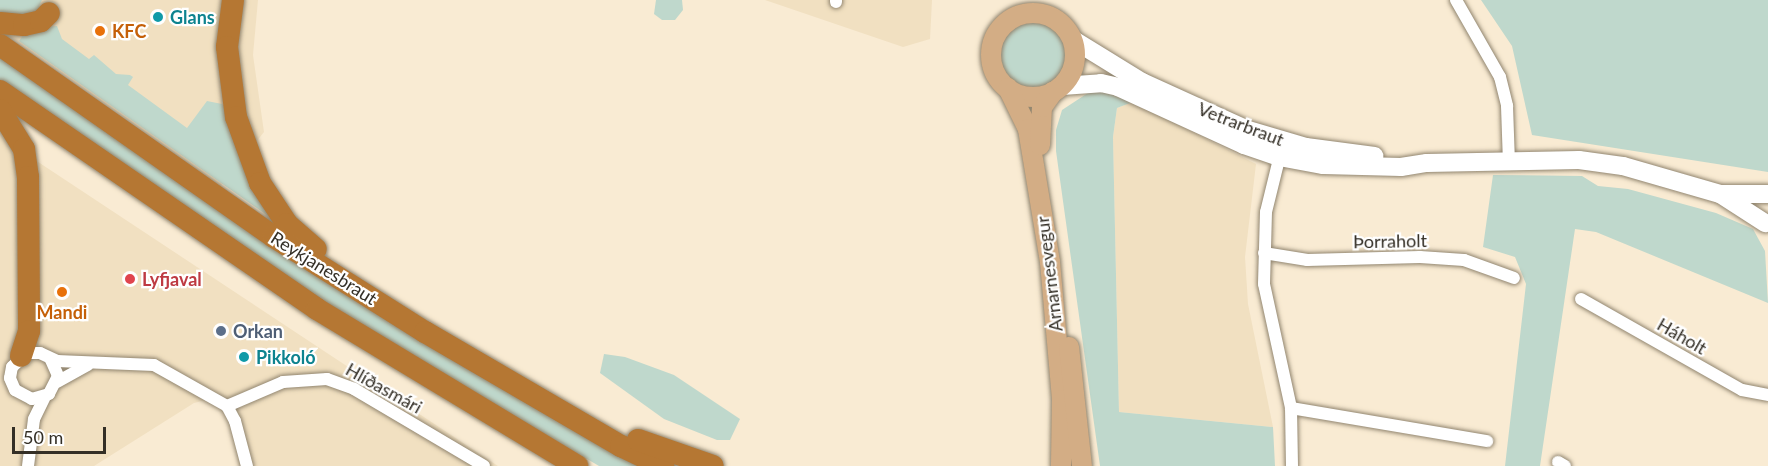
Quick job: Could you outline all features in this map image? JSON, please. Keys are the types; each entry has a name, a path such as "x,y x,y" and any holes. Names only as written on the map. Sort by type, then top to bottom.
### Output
{"highway":[{"path":"233,0 227,47 233,101 260,183 287,224 345,268 386,307"},
{"path":"0,23 24,25 41,21 49,13"},
{"name":"Reykjanesbraut","path":"0,45 212,195 386,307 545,403 663,466"},
{"name":"Reykjanesbraut","path":"0,91 317,309 578,466"},
{"path":"0,110 24,149 28,177 29,331 12,360"},
{"path":"545,403 713,466"},
{"path":"499,420 559,466"}],"main road":[{"path":"1009,22 1014,0"},
{"path":"1037,0 1056,20 1072,39 1075,61 1057,89 1030,97 1008,88 998,76 992,56 998,34 1009,22 1032,14 1056,20"},
{"name":"Arnarnesvegur","path":"1008,88 1028,129 1050,262 1062,400 1061,466"},
{"name":"Arnarnesvegur","path":"1057,89 1042,108 1039,137 1077,395 1082,466"}],"street":[{"path":"1456,0 1500,77 1507,106 1509,162"},
{"name":"Vetrarbraut","path":"1072,39 1142,82 1248,130 1282,149"},
{"name":"Vetrarbraut","path":"1057,89 1101,83 1118,87 1216,134 1349,167 1427,163 1595,161 1720,194 1768,196 1767,225"},
{"path":"1282,149 1270,183 1264,253 1266,308 1291,408 1292,466"},
{"name":"Vetrarbraut","path":"1720,194 1767,225"},
{"name":"Þorraholt","path":"1264,253 1307,260 1420,257 1464,260 1514,278"},
{"name":"Háholt","path":"1581,299 1742,390 1768,395"},
{"path":"12,384 12,360 34,352 51,360 154,366 226,406 235,421 247,466"},
{"path":"51,360 57,370 57,382"},
{"path":"28,466 34,419 45,396 57,382 92,363"},
{"path":"0,376 12,384 25,398 34,419"},
{"name":"Hlíðasmári","path":"226,406 282,382 327,379 341,382 484,466"},
{"path":"25,398 45,396"},
{"path":"1291,408 1487,441"}],"shaded area":[{"path":"0,0 258,0 253,55 264,132 221,186 0,29"},
{"path":"765,0 932,0 930,39 903,47"},
{"path":"1133,102 1256,164 1245,257 1248,304 1273,427 1119,412 1113,137 1117,108"},
{"path":"0,128 17,148 498,466 240,466 229,422 219,407 206,400 194,403 94,466 0,466"}],"green space":[{"path":"0,0 42,0 39,6 46,11 44,14 0,14"},
{"path":"656,0 682,0 683,10 675,20 662,20 654,14"},
{"path":"1481,0 1768,0 1768,172 1532,135 1512,46"},
{"path":"1027,23 1039,23 1057,32 1064,43 1066,56 1064,69 1057,80 1046,87 1027,89 1014,84 1005,75 1000,62 1000,50 1005,37 1014,28"},
{"path":"57,26 62,39 89,59 94,55 116,74 133,77 128,85 187,128 207,101 222,104 232,114 271,218 19,41 28,28"},
{"path":"0,55 648,466 599,466 361,326 0,82"},
{"path":"1094,89 1133,102 1117,108 1113,137 1119,412 1273,427 1275,466 1100,466 1056,151 1056,130 1062,110"},
{"path":"1493,175 1582,176 1598,186 1628,189 1716,213 1753,229 1765,251 1768,303 1596,232 1575,229 1540,466 1505,466 1526,284 1515,257 1483,247"},
{"path":"604,354 625,357 674,375 740,419 730,440 717,440 664,419 600,373"}],"place":[{"name":"Glans","path":"158,17"},
{"name":"KFC","path":"100,31"},
{"name":"Lyfjaval","path":"130,279"},
{"name":"Mandi","path":"62,292"},
{"name":"Orkan","path":"221,331"},
{"name":"Pikkoló","path":"244,357"}]}
